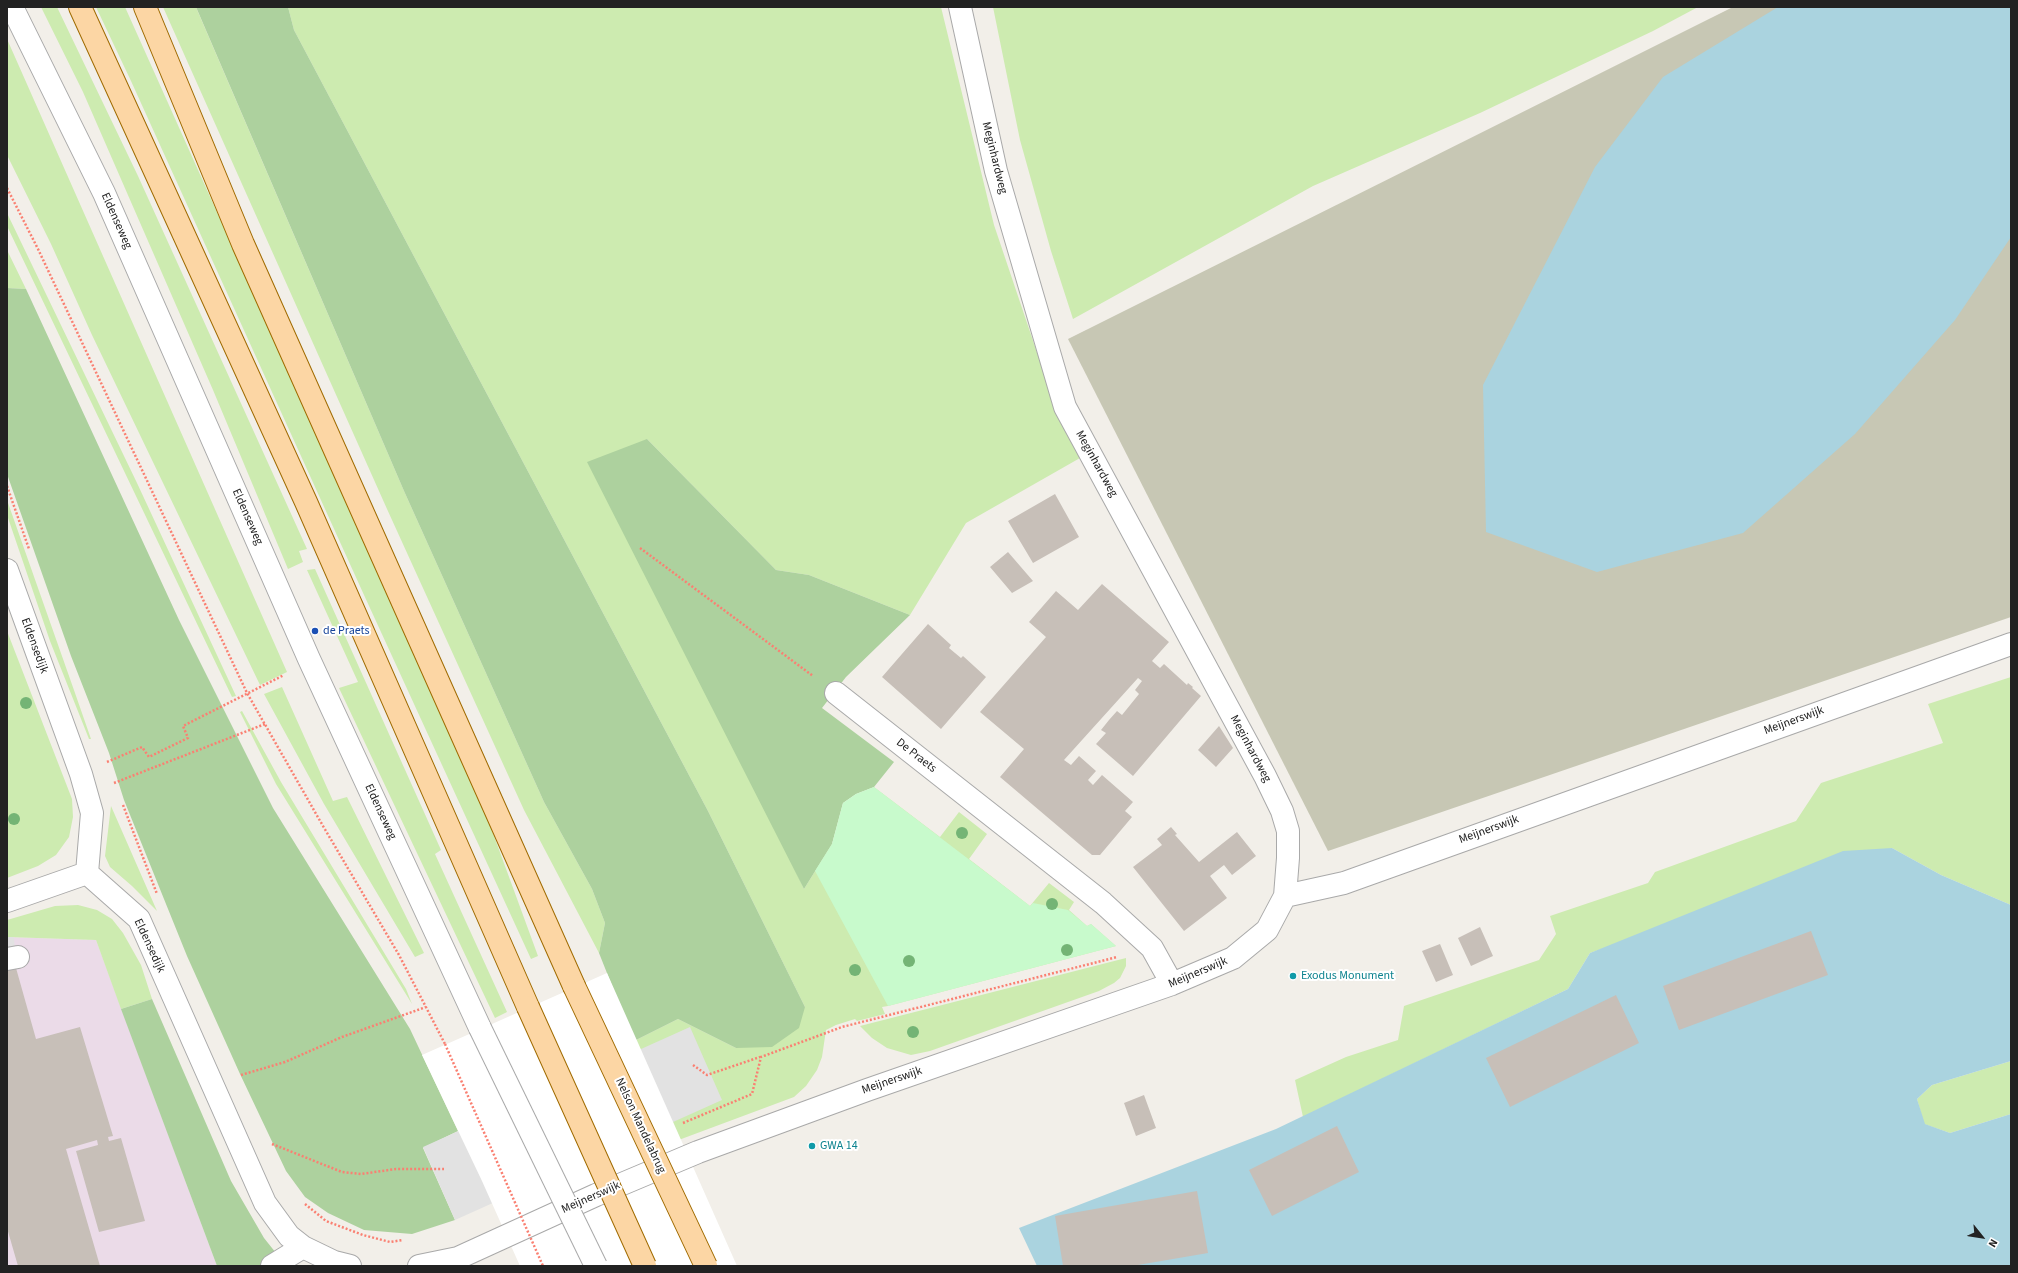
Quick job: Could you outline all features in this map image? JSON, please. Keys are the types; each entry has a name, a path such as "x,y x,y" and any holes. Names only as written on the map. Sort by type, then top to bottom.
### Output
{"main road":[{"path":"80,7 303,494 528,1007 644,1266"},
{"name":"Nelson Mandelabrug","path":"145,7 243,244 574,986 706,1266"}],"street":[{"name":"Eldenseweg","path":"12,7 104,193 309,659 480,1028 596,1266"},
{"name":"Meginhardweg","path":"960,7 996,171 1064,407 1265,776 1282,811 1288,831 1288,858 1285,896"},
{"name":"Eldensedijk","path":"7,570 81,774 92,813 86,873 139,919 265,1203 289,1236 303,1247 334,1262 350,1266"},
{"name":"Meijnerswijk","path":"419,1266 458,1258 589,1198 698,1152 867,1090 1172,984 1233,958 1267,930 1285,896 1344,883 2011,644"},
{"name":"De Praets","path":"836,693 1103,903 1152,948 1172,984"},
{"path":"7,901 86,873"},
{"path":"272,1266 303,1247"}],"path":[{"path":"7,188 247,693 399,955 445,1044 543,1266"},
{"path":"640,548 836,693"},
{"path":"110,769 108,762 142,747 149,757 188,738 183,726 290,672"},
{"path":"113,784 265,724"},
{"path":"111,776 116,791"},
{"path":"120,798 159,899"},
{"path":"693,1065 707,1075 842,1027 1152,948"},
{"path":"235,1076 285,1062 342,1037 426,1007"},
{"path":"680,1125 752,1094 761,1056"},
{"path":"271,1143 342,1172 361,1174 396,1169 444,1169"},
{"path":"511,1202 518,1199"},
{"path":"303,1202 326,1221 363,1236 390,1242 405,1240"}],"shaded area":[{"path":"1733,7 2011,7 2011,617 1328,851 1068,339"},
{"path":"7,937 96,940 217,1266 7,1266"},
{"path":"7,937 14,937 15,951 7,952"},
{"path":"690,1027 722,1100 455,1220 423,1147"}],"green space":[{"path":"41,7 57,7 138,176 307,549 299,551 303,562 288,569 213,390 83,92"},
{"path":"96,7 125,7 483,806 538,956 531,959"},
{"path":"163,7 196,7 404,491 544,802 592,889 605,923 599,953 524,810 387,509"},
{"path":"196,7 288,7 294,30 708,811 805,1007 799,1028 772,1047 736,1048 678,1019 634,1041 599,953 605,923 592,889 544,802 404,491"},
{"path":"288,7 941,7 994,225 1051,394 1080,458 966,523 910,615 809,575 776,570 647,439 791,861 804,889 832,844 874,787 940,837 959,812 987,834 969,859 1030,906 1049,883 1074,902 1069,910 1087,926 1091,924 1116,946 882,1007 885,1014 857,1021 855,1019 836,1025 826,1030 822,1057 817,1070 806,1086 794,1097 676,1141 634,1041 678,1019 736,1048 805,1007 708,811 294,30"},
{"path":"993,7 1698,7 1653,31 1480,113 1313,186 1073,319 1051,251 1020,140"},
{"path":"7,39 287,672 260,685 92,335 51,244 7,155"},
{"path":"7,213 137,483 236,696 232,697 7,226"},
{"path":"7,250 26,289 7,288"},
{"path":"7,288 26,289 179,620 273,808 410,1029 458,1131 423,1148 455,1220 412,1234 364,1230 328,1213 305,1197 286,1171 240,1074 187,956 124,800 109,753 71,656 7,474"},
{"path":"647,439 776,570 809,575 910,615 846,677 822,708 894,762 874,787 856,794 843,803 832,844 804,889 587,462"},
{"path":"7,500 91,739 89,739 50,641 7,515"},
{"path":"315,569 441,850 435,854 507,1012 495,1018 339,688 358,682 307,570"},
{"path":"7,631 72,799 73,817 69,837 56,855 38,866 7,878"},
{"path":"2011,677 2011,905 1941,875 1892,848 1590,953 1568,989 1303,1117 1295,1080 1346,1057 1398,1040 1404,1006 1539,960 1556,934 1550,916 1648,883 1655,872 1796,821 1821,783 1943,743 1928,704"},
{"path":"282,687 333,801 347,797 424,953 415,957 324,804 264,694"},
{"path":"242,711 281,782 406,989 412,1004 276,784 240,712"},
{"path":"874,787 1030,906 1033,903 1068,910 1087,926 1091,924 1116,946 888,1006 815,871 832,844 843,803 856,794"},
{"path":"111,806 157,911 110,867 105,856"},
{"path":"78,905 97,910 112,919 123,933 141,965 152,999 121,1009 96,940 7,937 7,920 55,906"},
{"path":"1126,958 1126,966 1120,978 1099,991 930,1051 911,1055 887,1048 872,1038 860,1026"},
{"path":"152,999 231,1181 264,1238 280,1258 279,1266 217,1266 121,1009"},
{"path":"2011,1061 2011,1114 1950,1133 1924,1124 1917,1099 1932,1085"}],"water":[{"path":"1778,7 2011,7 2011,237 1955,320 1855,434 1743,533 1597,572 1486,532 1483,385 1595,167 1663,77"},
{"path":"1892,848 1941,875 2011,905 2011,1061 1932,1085 1917,1099 1925,1124 1950,1133 2011,1114 2011,1266 1037,1266 1019,1228 1276,1129 1568,989 1590,953 1843,851"}],"pier":[{"path":"607,973 737,1266 520,1266 482,1181 422,1055"}],"building":[{"path":"1055,494 1079,537 1033,563 1008,521"},
{"path":"1008,552 1033,581 1012,593 990,567"},
{"path":"1102,584 1169,642 1152,661 1160,668 1164,664 1187,685 1188,683 1193,687 1192,688 1201,696 1133,776 1096,744 1106,733 1101,730 1109,720 1117,711 1122,715 1139,694 1135,690 1142,681 1138,678 1064,760 1071,765 1079,756 1096,771 1088,780 1093,785 1102,775 1133,802 1125,811 1132,817 1100,855 1092,855 1000,777 1024,749 980,712 1046,637 1029,622 1056,591 1078,610"},
{"path":"928,624 951,645 949,648 961,658 963,656 986,677 941,729 882,677"},
{"path":"1219,726 1233,748 1216,767 1198,750"},
{"path":"1171,827 1177,834 1175,835 1199,862 1237,832 1256,856 1232,875 1224,865 1210,876 1227,898 1184,931 1133,867 1162,845 1157,839"},
{"path":"1480,927 1493,956 1471,966 1458,938"},
{"path":"1811,931 1828,975 1679,1030 1663,986"},
{"path":"1440,944 1453,975 1436,982 1422,951"},
{"path":"7,968 16,968 36,1039 80,1027 113,1136 108,1137 109,1141 121,1138 145,1221 99,1232 76,1151 98,1145 97,1140 66,1149 100,1266 18,1266 7,1228"},
{"path":"1616,995 1639,1043 1510,1107 1486,1058"},
{"path":"1144,1095 1156,1128 1136,1136 1124,1103"},
{"path":"1337,1126 1359,1172 1272,1216 1249,1170"},
{"path":"1197,1191 1208,1253 1132,1266 1063,1266 1055,1216"}],"place":[{"name":"de Praets","path":"315,631"},
{"name":"Exodus Monument","path":"1293,976"},
{"name":"GWA 14","path":"812,1146"}]}
